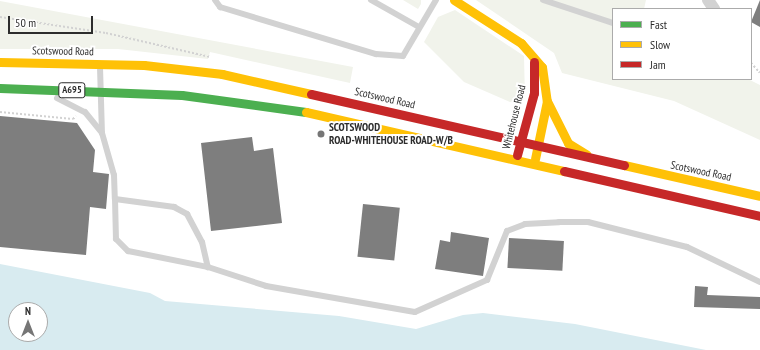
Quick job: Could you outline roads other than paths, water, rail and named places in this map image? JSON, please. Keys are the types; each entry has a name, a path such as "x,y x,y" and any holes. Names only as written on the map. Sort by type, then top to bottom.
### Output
{"main road":[{"path":"454,0 521,43 532,54 545,75 547,101 550,114 568,143 596,160"},
{"name":"Whitehouse Road","path":"515,161 534,93 532,54"},
{"name":"Scotswood Road","path":"0,62 101,63 222,74 760,196"},
{"name":"A695","path":"0,88 182,95 289,108 534,166 760,216"},
{"path":"534,166 547,101"}],"lane":[{"path":"215,0 220,7 376,54 403,56 436,0"},
{"path":"371,0 419,27"},
{"path":"543,0 612,23"},
{"path":"101,63 99,91 102,133 114,175 116,239 128,251 208,267 266,286 415,312 487,280 507,231 525,224 588,222 686,247 760,282"},
{"path":"19,88 71,103 92,119 102,133"},
{"path":"115,199 174,207 187,214 202,242 208,267"}],"place":[{"name":"SCOTSWOOD ROAD-WHITEHOUSE ROAD-W/B","path":"321,134"}]}
